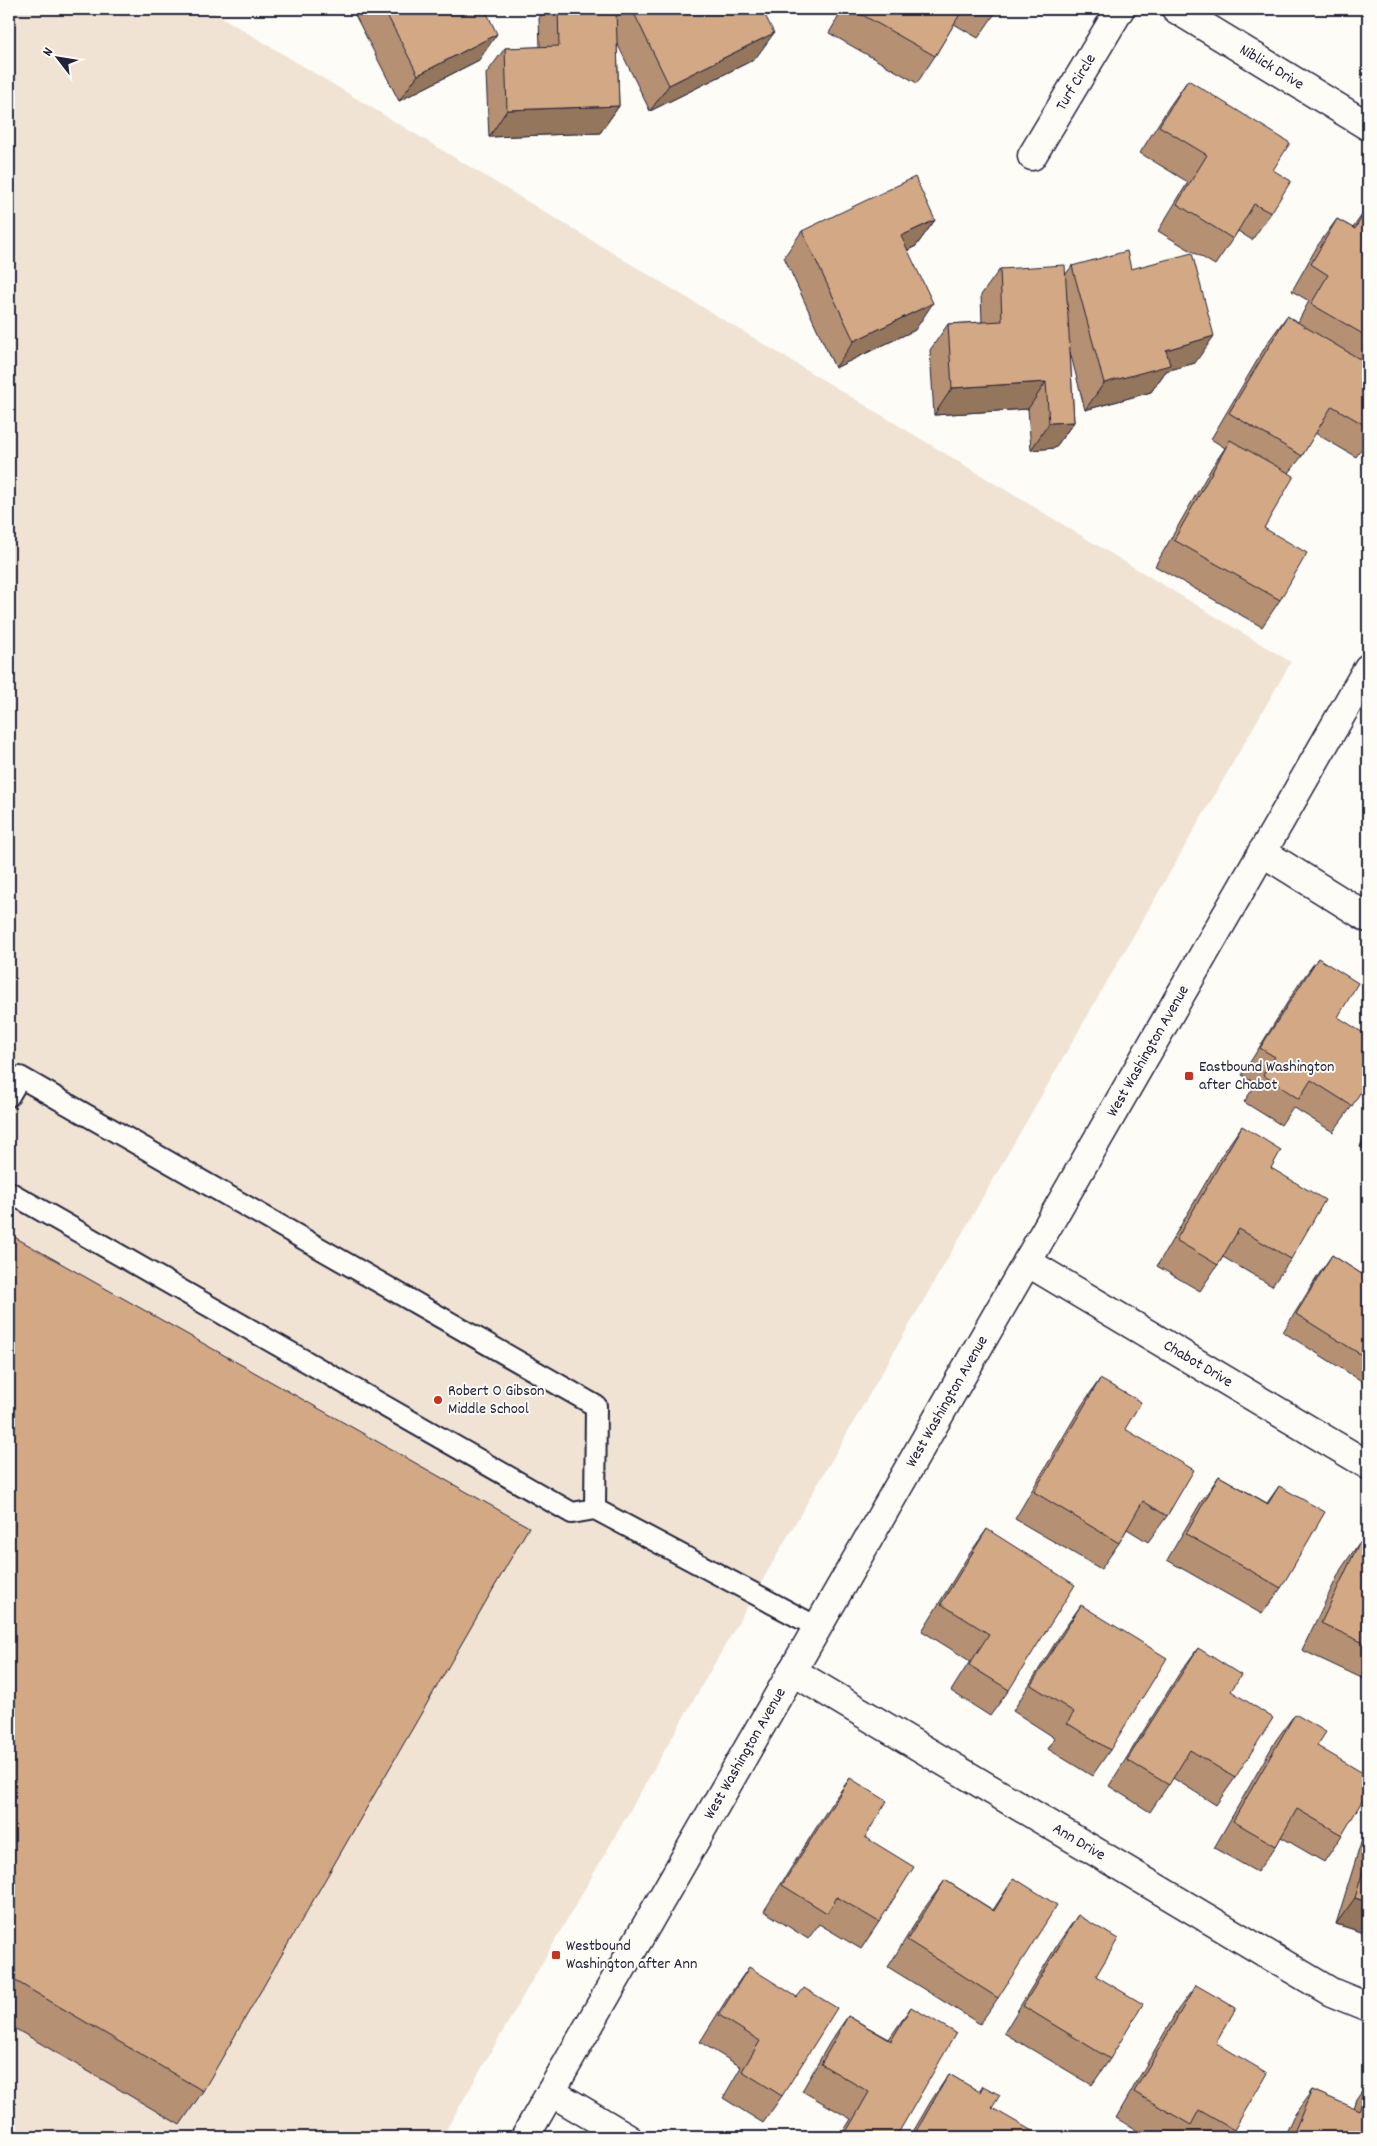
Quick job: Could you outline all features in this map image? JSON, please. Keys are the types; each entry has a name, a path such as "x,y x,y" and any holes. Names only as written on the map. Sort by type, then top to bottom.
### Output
{"main road":[{"name":"Turf Circle","path":"1032,156 1120,9"},
{"name":"Niblick Drive","path":"1176,9 1368,126"},
{"name":"West Washington Avenue","path":"525,2137 1368,668"},
{"path":"1262,852 1368,918"},
{"name":"Chabot Drive","path":"1027,1262 1368,1464"},
{"name":"Ann Drive","path":"792,1670 1331,1992 1368,2007"},
{"path":"550,2092 627,2137"}],"lane":[{"path":"9,1096 20,1077 596,1406 595,1509"},
{"path":"9,1192 572,1513 595,1509 818,1627"}],"shaded area":[{"name":"Robert O Gibson Middle School","path":"9,9 208,9 1291,662 442,2137 9,2137"}],"building":[{"path":"384,9 485,9 497,34 418,75"},
{"path":"558,9 616,9 619,106 507,110 505,48 559,46"},
{"path":"632,9 762,9 774,33 669,85"},
{"path":"852,9 963,9 935,56"},
{"path":"1188,80 1290,143 1273,170 1291,181 1271,213 1254,204 1233,239 1177,204 1207,155 1159,126"},
{"path":"915,177 935,220 901,236 933,303 854,341 802,231"},
{"path":"1368,206 1368,337 1311,304 1328,275 1311,264 1337,219 1355,229"},
{"path":"1127,251 1131,269 1192,253 1214,336 1166,350 1170,365 1104,383 1072,266"},
{"path":"1065,265 1074,422 1049,423 1046,382 952,388 948,324 1002,321 1000,269"},
{"path":"1287,316 1368,364 1368,427 1332,406 1302,456 1229,413"},
{"path":"1230,440 1294,476 1264,528 1307,553 1280,600 1174,540"},
{"path":"1318,958 1358,983 1338,1017 1368,1036 1368,1080 1352,1106 1311,1080 1299,1099 1263,1075 1275,1057 1260,1048"},
{"path":"1242,1126 1281,1150 1271,1168 1325,1200 1291,1259 1239,1229 1218,1265 1176,1240"},
{"path":"9,1234 529,1527 203,2091 9,1977"},
{"path":"1332,1255 1368,1278 1368,1359 1296,1314"},
{"path":"1100,1379 1141,1402 1125,1429 1194,1470 1167,1516 1143,1501 1119,1543 1034,1492"},
{"path":"1219,1476 1268,1504 1279,1486 1325,1512 1281,1588 1186,1534"},
{"path":"987,1529 1075,1585 1009,1690 969,1665 989,1634 941,1604"},
{"path":"1359,1543 1368,1547 1368,1645 1321,1623"},
{"path":"1081,1605 1167,1658 1110,1750 1067,1723 1074,1712 1031,1685"},
{"path":"1198,1648 1241,1675 1231,1691 1273,1718 1235,1778 1190,1750 1169,1785 1127,1760"},
{"path":"1295,1714 1326,1732 1317,1746 1368,1776 1368,1791 1342,1835 1297,1809 1276,1846 1233,1821"},
{"path":"850,1778 887,1801 865,1837 914,1867 879,1922 837,1897 827,1913 782,1885"},
{"path":"1368,1854 1368,1902 1355,1898"},
{"path":"1014,1878 1057,1905 998,1998 907,1940 945,1880 994,1911"},
{"path":"1078,1915 1118,1939 1096,1976 1143,2004 1110,2059 1023,2006"},
{"path":"749,1967 797,1997 804,1988 837,2008 782,2096 742,2071 760,2041 719,2015"},
{"path":"1196,1985 1236,2008 1216,2043 1267,2073 1234,2130 1199,2110 1191,2125 1134,2092"},
{"path":"911,2007 956,2033 896,2137 851,2137 845,2134 869,2092 821,2064 848,2016 891,2041"},
{"path":"949,2074 980,2092 983,2086 1000,2095 992,2108 1034,2132 1031,2137 913,2137"},
{"path":"1368,2089 1368,2137 1292,2137 1312,2090 1359,2110"}],"place":[{"name":"Eastbound Washington after Chabot","path":"1189,1076"},
{"name":"Robert O Gibson Middle School","path":"438,1400"},
{"name":"Westbound Washington after Ann","path":"556,1955"}]}
